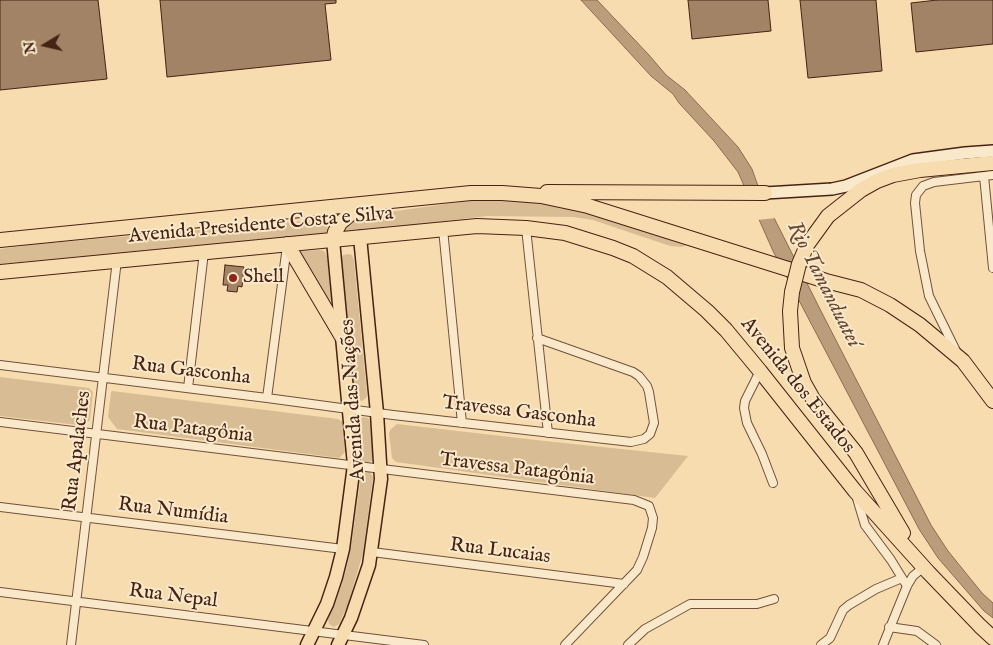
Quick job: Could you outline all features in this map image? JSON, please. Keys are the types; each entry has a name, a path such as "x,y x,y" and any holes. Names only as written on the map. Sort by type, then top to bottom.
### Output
{"highway":[{"path":"915,556 856,453 813,399 797,366 792,348 790,311 792,292 799,264 807,245 818,229 828,216 847,200 876,181 893,175 920,170 985,172 993,163"},
{"path":"521,194 557,191 765,193"},
{"name":"Avenida Presidente Costa e Silva","path":"0,240 483,192 521,194"},
{"path":"521,194 556,198 588,206 826,281 861,290 890,305 920,325 963,361 993,401"},
{"path":"333,240 340,223 361,204"},
{"name":"Avenida Presidente Costa e Silva","path":"0,272 477,226 526,228"},
{"name":"Avenida dos Estados","path":"526,228 565,233 592,240 633,256 674,282 726,330 855,491 924,567 993,638"},
{"path":"287,244 342,337"}],"main road":[{"path":"765,193 832,189 846,186 913,160 993,151"},
{"name":"Avenida das Nações","path":"340,640 359,595 372,552 381,470 360,237"},
{"name":"Avenida das Nações","path":"307,645 333,589 343,549 354,465 333,240"}],"street":[{"path":"963,361 936,311 925,281 915,203 919,190 923,186 985,172 993,268"},
{"path":"526,228 548,433"},
{"path":"443,229 462,423"},
{"path":"267,398 287,244"},
{"path":"188,388 204,252"},
{"name":"Rua Apalaches","path":"71,645 117,260"},
{"name":"Travessa Gasconha","path":"377,413 636,442 644,439 653,430 654,423 649,392 644,381 634,372 537,338"},
{"name":"Rua Gasconha","path":"0,366 377,413"},
{"path":"760,371 745,401 744,408 747,423 773,483"},
{"name":"Rua Patagônia","path":"0,422 354,465 381,470"},
{"name":"Travessa Patagônia","path":"381,470 634,500 649,506 653,518 648,542 637,570 624,584"},
{"path":"855,491 865,525 891,560 906,586"},
{"name":"Rua Numídia","path":"0,507 343,549"},
{"name":"Rua Lucaias","path":"372,552 624,584"},
{"path":"883,645 906,586 913,576 924,567"},
{"path":"821,645 830,638 843,610 849,605 876,589 902,578"},
{"path":"565,645 624,584"},
{"name":"Rua Nepal","path":"0,592 314,631 340,640 424,645"},
{"path":"628,645 645,629 690,604 756,604 774,599"},
{"path":"889,627 917,631 936,645"}],"shaded area":[{"path":"581,0 597,0 666,75 685,90 738,147 752,169 758,186 931,525 948,551 982,593 993,603 993,618 984,611 938,558 919,529 773,251 738,172 673,94 651,76"},
{"path":"482,199 539,201 588,212 687,245 682,247 670,246 593,220 573,217 487,216 346,233 344,230 351,221 367,215"},
{"path":"326,219 328,221 327,233 325,234 0,264 0,249"},
{"path":"299,251 324,251 327,256 330,301 327,301"},
{"path":"343,255 352,255 354,261 367,395 362,401 358,400 355,396 341,261"},
{"path":"0,377 89,388 93,392 90,420 84,425 78,425 0,416"},
{"path":"112,391 338,419 343,422 345,452 339,458 117,429 108,417"},
{"path":"364,417 370,421 373,456 372,461 367,463 363,462 361,458 357,422"},
{"path":"397,424 688,456 655,498 396,462 392,458 389,433"},
{"path":"363,472 370,472 373,477 363,553 348,604 339,624 334,627 329,624 328,619 346,570"}],"pier":[{"path":"742,188 762,188 777,218 757,220"}],"building":[{"path":"0,0 98,0 107,79 0,90"},
{"path":"160,0 336,0 336,3 325,4 331,60 167,77"},
{"path":"688,0 768,0 771,31 692,39"},
{"path":"800,0 876,0 882,71 808,78"},
{"path":"937,0 993,0 993,44 916,52 911,3"},
{"name":"Shell","path":"225,265 244,267 242,287 238,286 237,292 227,291 228,285 223,285"}],"place":[{"name":"Shell","path":"233,278"}],"water label":[{"name":"Rio Tamanduateí","path":"823,285"}]}
